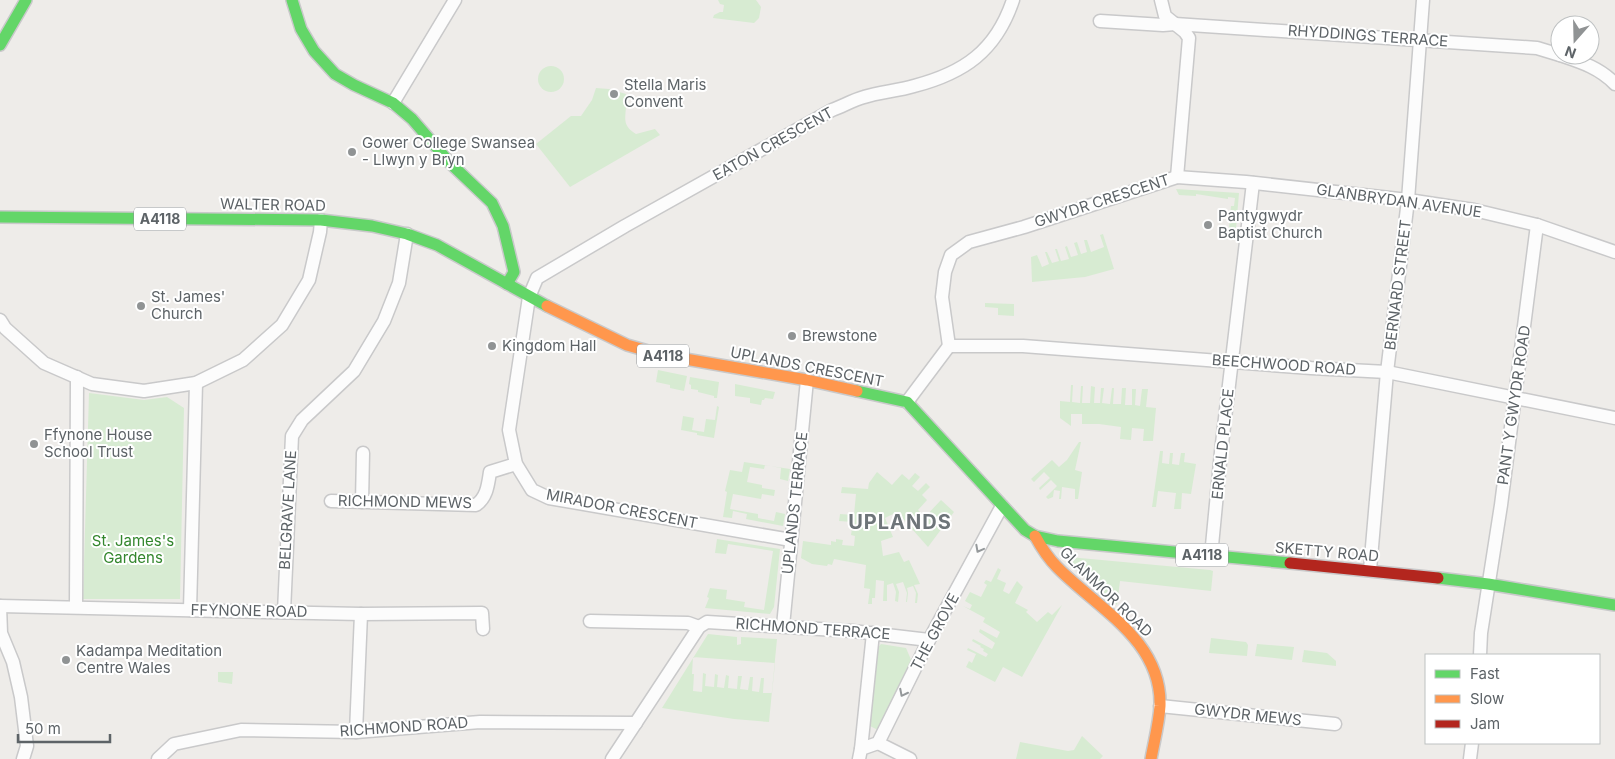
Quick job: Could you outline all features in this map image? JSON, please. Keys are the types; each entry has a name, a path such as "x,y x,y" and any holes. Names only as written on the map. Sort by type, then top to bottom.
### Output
{"main road":[{"path":"0,45 26,0"},
{"path":"292,0 301,29 314,51 335,74 393,103 412,119 450,163 492,203 504,226 514,272 507,284"},
{"name":"WALTER ROAD","path":"0,217 321,220 372,226 407,234 437,245 528,297"},
{"name":"UPLANDS CRESCENT","path":"528,297 628,345 662,356 807,380 907,402"},
{"name":"A4118","path":"907,402 1002,506 1025,530 1035,536"},
{"name":"SKETTY ROAD","path":"1035,536 1058,541 1370,570 1488,584 1615,605"},
{"name":"GLANMOR ROAD","path":"1035,536 1044,552 1057,568 1128,631 1146,652 1156,682 1160,706 1151,759"}],"street":[{"path":"393,103 455,0"},
{"name":"EATON CRESCENT","path":"528,297 537,278 625,226 832,110 863,97 912,87 942,78 971,62 994,41 1006,20 1013,0"},
{"name":"GWYDR CRESCENT","path":"949,346 942,297 945,272 951,255 969,242 1024,227 1177,177 1189,38 1185,32 1165,16 1161,0"},
{"name":"BERNARD STREET","path":"1370,570 1387,372 1408,200 1424,0"},
{"path":"1100,21 1175,24"},
{"name":"RHYDDINGS TERRACE","path":"1175,24 1537,48 1550,52"},
{"name":"RHYDDINGS TERRACE","path":"1589,65 1605,73 1615,84"},
{"path":"1605,73 1615,65"},
{"name":"GLANBRYDAN AVENUE","path":"1177,177 1253,183 1408,200 1474,210 1538,225 1615,252"},
{"name":"ERNALD PLACE","path":"1211,556 1253,183"},
{"path":"0,320 5,328 44,362 92,384 144,391 196,383 243,360 282,325 308,280 320,232 321,220"},
{"name":"PANT Y GWYDR ROAD","path":"1480,654 1488,584 1501,505 1538,225"},
{"name":"BELGRAVE LANE","path":"284,612 292,436 302,420 354,371 384,321 399,282 407,234"},
{"name":"MIRADOR CRESCENT","path":"528,297 509,430 516,464 532,490 549,498 791,540"},
{"path":"907,402 949,346"},
{"name":"BEECHWOOD ROAD","path":"949,346 1023,346 1387,372 1615,418"},
{"path":"76,607 77,377"},
{"name":"UPLANDS TERRACE","path":"783,626 807,380"},
{"path":"190,610 196,383"},
{"path":"362,453 362,502"},
{"name":"RICHMOND MEWS","path":"331,501 476,505 482,501 486,492 487,466 516,464"},
{"name":"THE GROVE","path":"878,743 930,640 1002,506"},
{"path":"0,606 1,633 13,662 21,697 27,746 22,759"},
{"name":"FFYNONE ROAD","path":"0,606 361,614 482,613 482,629"},
{"path":"356,732 361,614"},
{"path":"590,621 688,623 698,627 612,759"},
{"name":"RICHMOND TERRACE","path":"698,627 707,622 783,626 873,633 930,640"},
{"path":"860,754 873,633"},
{"name":"GWYDR MEWS","path":"1160,706 1335,724"},
{"name":"RICHMOND ROAD","path":"158,759 174,744 241,730 356,732 480,722 636,723"},
{"path":"860,754 878,743 910,759"},
{"path":"1470,759 1472,744"}],"green space":[{"path":"718,0 756,0 761,7 759,18 754,23 713,18 714,15 723,12 724,5 720,4"},
{"path":"551,66 560,70 564,79 560,88 551,92 542,88 538,79 542,70"},
{"path":"596,88 609,89 626,94 626,122 629,128 636,134 655,129 660,135 570,187 536,144 571,116 581,116 592,100"},
{"path":"1176,189 1239,193 1236,229 1229,228 1231,206 1234,206 1235,198 1228,197 1228,199 1196,194 1196,196 1179,195"},
{"path":"1103,234 1114,269 1085,277 1032,282 1031,257 1037,255 1042,267 1049,264 1045,252 1047,252 1052,263 1059,261 1055,249 1057,249 1061,261 1069,259 1065,247 1067,246 1071,257 1078,255 1074,243 1077,242 1081,254 1087,252 1084,240 1087,240 1091,252 1104,247 1100,235"},
{"path":"985,303 1014,304 1014,316 998,315 998,308 985,307"},
{"path":"658,370 687,376 684,391 656,382"},
{"path":"690,377 719,382 717,398 691,389 689,384"},
{"path":"735,384 775,392 773,399 765,398 762,400 761,405 750,403 750,398 735,396"},
{"path":"1071,385 1073,385 1072,402 1080,403 1081,386 1083,386 1082,403 1090,403 1091,386 1095,387 1094,403 1100,403 1101,388 1104,388 1102,403 1110,404 1112,388 1114,388 1113,404 1121,404 1122,388 1126,388 1125,405 1132,405 1132,389 1136,389 1135,405 1140,406 1142,389 1148,389 1146,407 1156,408 1153,441 1143,441 1144,429 1132,428 1131,440 1120,439 1121,427 1082,424 1082,414 1071,414 1071,426 1060,418 1060,401 1070,402"},
{"name":"St. James's Gardens","path":"89,393 144,400 167,397 184,408 180,599 83,599"},
{"path":"717,406 719,407 714,438 681,430 683,416 694,418 692,430 704,432 706,419 715,420"},
{"path":"1079,442 1081,442 1075,470 1082,472 1078,499 1075,499 1075,489 1062,487 1061,499 1059,499 1060,491 1054,490 1053,497 1048,499 1046,497 1057,486 1051,480 1040,490 1039,488 1050,478 1044,472 1034,482 1031,479 1052,460 1059,467 1067,460"},
{"path":"1160,451 1163,451 1162,463 1169,464 1170,453 1173,453 1172,464 1179,465 1181,453 1185,453 1184,462 1196,464 1191,494 1182,493 1181,509 1174,509 1176,493 1158,491 1156,507 1152,507"},
{"path":"744,462 765,465 764,469 750,467 747,482 762,485 762,488 775,490 774,496 762,494 761,499 733,494 730,509 758,514 758,518 774,521 776,512 785,514 783,526 746,519 747,514 733,511 732,518 723,517 727,492 725,491 730,470 742,472"},
{"path":"771,466 790,469 788,481 780,479 781,468"},
{"path":"877,472 892,485 902,474 909,480 915,473 920,477 912,486 918,491 926,483 930,487 922,495 927,500 918,510 925,517 941,500 954,512 928,547 897,512 885,518 893,537 881,541 883,556 899,552 904,562 909,560 920,584 914,585 918,594 917,603 915,603 916,593 913,586 907,588 908,593 906,602 907,593 903,582 896,584 899,592 898,602 895,601 896,592 893,583 887,585 887,601 883,601 884,581 876,580 875,598 872,598 872,604 868,604 870,589 864,588 866,565 834,559 832,565 828,564 827,566 812,564 801,558 803,541 831,545 831,541 836,542 836,539 843,540 842,545 854,546 855,536 851,535 853,522 839,521 840,514 854,515 856,494 841,493 842,487 868,489 869,483"},
{"path":"717,539 780,549 774,607 770,614 705,608 710,588 727,590 726,599 745,602 744,607 764,610 773,551 728,544 726,554 715,553"},
{"path":"1069,557 1210,570 1213,571 1211,591 1120,581 1117,605 1070,563"},
{"path":"998,568 1001,570 997,579 1006,583 1003,591 1009,594 1017,581 1023,587 1015,603 1028,610 1026,612 1037,622 1048,612 1052,615 1062,605 1022,677 1003,667 995,682 966,667 969,661 972,663 976,654 967,650 968,648 986,657 988,654 983,651 984,649 981,646 972,641 973,639 992,649 995,643 979,632 980,629 997,638 1000,632 983,622 985,618 963,606 970,609 972,605 965,601 970,592 981,597 987,585 984,583 986,580 991,582"},
{"path":"708,634 737,637 737,645 741,644 741,637 777,639 775,663 694,657"},
{"path":"1211,638 1246,642 1248,645 1247,656 1209,653"},
{"path":"881,644 906,648 912,662 878,730 866,724 874,652"},
{"path":"1257,644 1294,647 1292,660 1255,656"},
{"path":"1304,650 1327,653 1336,661 1336,666 1302,662"},
{"path":"693,658 693,691 702,692 703,673 706,674 705,686 714,687 715,674 718,675 717,687 724,688 726,675 729,676 728,688 737,689 738,676 742,676 740,689 748,690 750,677 753,677 752,691 759,692 761,678 764,678 763,693 772,693 769,722 734,719 662,708"},
{"path":"218,672 233,672 232,684 218,682"},
{"path":"1082,736 1103,756 1100,759 1016,759 1020,742 1068,751 1074,750"}],"traffic: fast":[{"path":"0,45 26,0"},
{"path":"292,0 301,29 314,51 335,74 393,103 412,119 450,163 492,203 503,226 514,272 507,284"},
{"path":"0,217 321,220 372,226 407,234 437,245 547,306"},
{"path":"857,391 907,402 1025,530 1035,536 1058,541 1290,563"},
{"path":"1438,578 1488,584 1615,605"}],"traffic: slow":[{"path":"547,306 627,345 662,355 807,380 857,391"},
{"path":"1035,536 1054,564 1124,627 1139,644 1150,662 1158,683 1160,706 1151,759"}],"traffic: jam":[{"path":"1290,563 1438,578"}],"place":[{"name":"Stella Maris Convent","path":"614,94"},
{"name":"Gower College Swansea - Llwyn y Bryn","path":"352,152"},
{"name":"Pantygwydr Baptist Church","path":"1208,225"},
{"name":"St. James' Church","path":"141,306"},
{"name":"Brewstone","path":"792,336"},
{"name":"Kingdom Hall","path":"492,346"},
{"name":"Ffynone House School Trust","path":"34,444"},
{"name":"Kadampa Meditation Centre Wales","path":"66,660"}],"district":[{"name":"UPLANDS","path":"900,522"}]}
